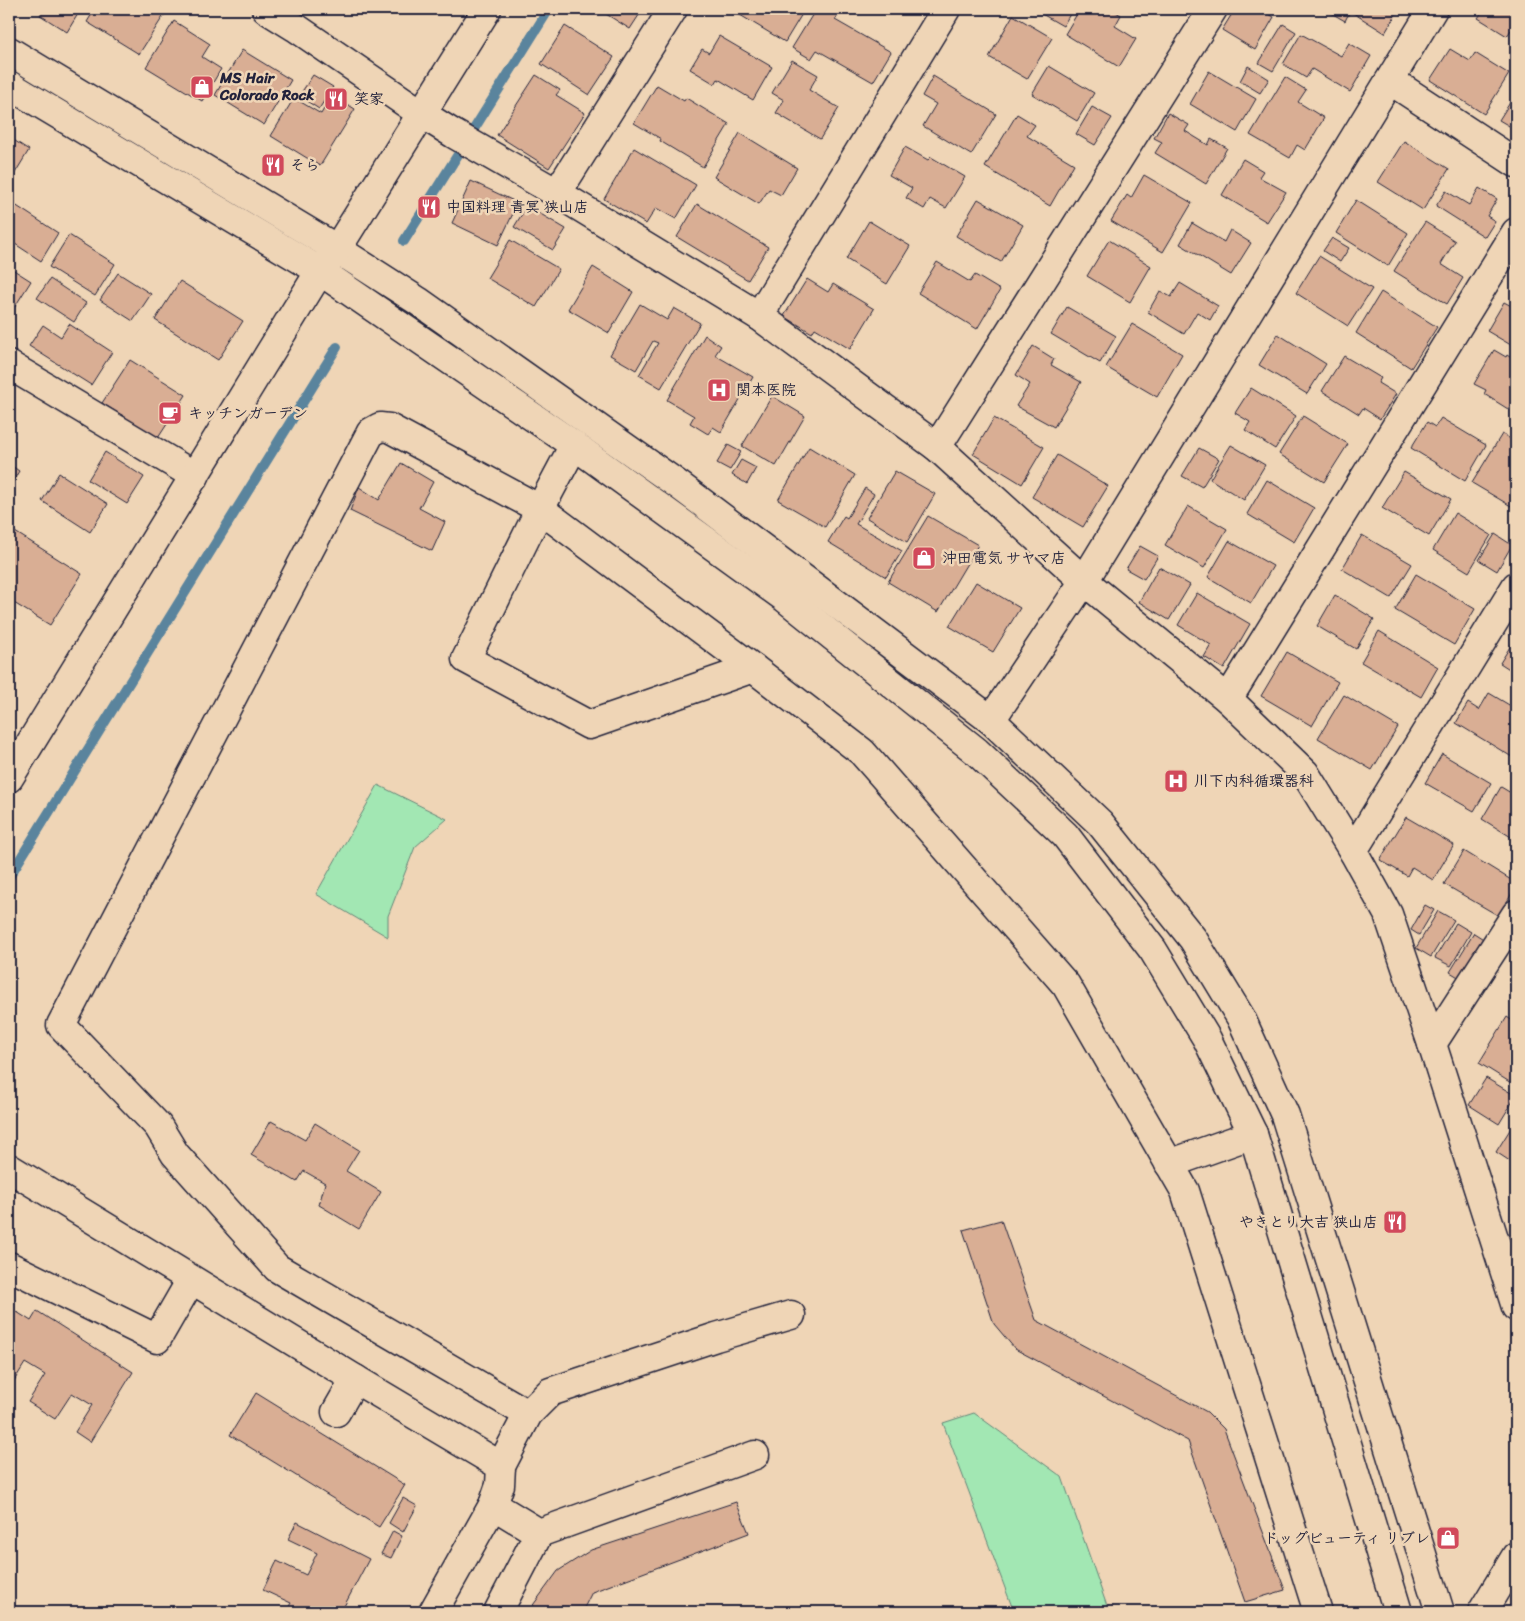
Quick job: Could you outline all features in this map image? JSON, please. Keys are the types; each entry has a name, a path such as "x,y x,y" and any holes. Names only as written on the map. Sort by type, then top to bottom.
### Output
{"street":[{"path":"266,9 301,18 422,114 557,193 759,316 937,448 1084,581 1228,699 1305,774 1353,851 1388,914 1511,1273 1516,1307"},
{"path":"9,778 320,272 337,249 488,9"},
{"path":"557,193 673,9"},
{"path":"759,316 946,9"},
{"path":"937,448 1213,9"},
{"path":"991,720 1084,581 1391,81 1433,9"},
{"path":"9,51 337,249 418,301 680,486 991,720 1100,823 1193,939 1241,1018 1285,1115 1440,1612"},
{"path":"1391,81 1516,163"},
{"path":"9,86 320,272 574,445 785,598 976,750 1065,835 1154,950 1206,1039 1253,1134 1398,1612"},
{"path":"1228,699 1516,232"},
{"path":"9,365 195,476"},
{"path":"528,1414 277,1268 175,1154 158,1126 61,1025 371,432 380,427 389,428 540,509 862,752 1066,984 1185,1192 1318,1612"},
{"path":"574,445 540,509 466,659 589,725 753,668"},
{"path":"1353,851 1516,586"},
{"path":"1432,1044 1516,914"},
{"path":"1169,1164 1253,1134"},
{"path":"9,1168 355,1380 501,1466"},
{"path":"9,1266 157,1339 191,1280"},
{"path":"433,1612 493,1505 500,1485 501,1466 528,1414 550,1392 716,1337 791,1315"},
{"path":"336,1412 355,1380"},
{"path":"498,1612 539,1533 755,1455"},
{"path":"493,1505 539,1533"},
{"path":"1482,1612 1516,1556"}],"green space":[{"path":"378,785 447,819 415,847 388,916 388,937 316,894"},
{"path":"974,1413 1062,1477 1109,1612 1014,1612 943,1423"}],"building":[{"path":"44,9 81,9 67,32 40,15"},
{"path":"95,9 168,9 139,54 87,22"},
{"path":"598,9 643,9 630,29"},
{"path":"730,9 805,9 785,42"},
{"path":"816,9 842,9 835,20 891,52 873,82 817,50 811,59 792,48"},
{"path":"1033,9 1073,9 1063,26"},
{"path":"1080,9 1111,9 1121,15 1115,26 1136,39 1119,67 1065,34"},
{"path":"1235,9 1260,9 1274,17 1255,50 1222,30"},
{"path":"1326,9 1399,9 1385,33 1350,11 1345,21"},
{"path":"1484,9 1516,9 1516,34 1511,30 1507,36 1478,18"},
{"path":"1013,15 1052,38 1027,79 989,57"},
{"path":"174,21 210,44 202,57 221,69 202,101 146,67"},
{"path":"1283,24 1296,32 1273,71 1259,63"},
{"path":"565,26 614,57 589,95 541,64"},
{"path":"1301,34 1341,56 1349,43 1371,56 1350,92 1312,69 1306,78 1283,64"},
{"path":"719,36 772,67 753,100 718,79 715,84 690,69 702,49 709,53"},
{"path":"1450,49 1470,61 1475,53 1509,74 1484,114 1430,80"},
{"path":"242,50 291,80 264,125 215,95"},
{"path":"792,60 818,75 809,90 839,108 820,139 776,113 784,100 772,93"},
{"path":"1049,66 1094,93 1077,121 1032,94"},
{"path":"1248,66 1269,79 1260,93 1240,81"},
{"path":"1209,71 1256,99 1237,132 1190,104"},
{"path":"313,75 333,87 319,109 299,96"},
{"path":"536,75 560,90 556,95 585,113 549,168 497,135"},
{"path":"933,76 996,114 971,155 923,126 936,104 922,96"},
{"path":"1285,77 1306,90 1298,102 1324,118 1305,150 1297,145 1290,158 1250,135"},
{"path":"657,85 684,101 686,98 729,124 703,167 634,123"},
{"path":"1516,93 1516,130 1499,120"},
{"path":"332,95 355,109 320,166 271,136 294,98 321,114"},
{"path":"1092,107 1112,118 1095,145 1076,134"},
{"path":"1168,113 1189,125 1185,131 1208,145 1211,139 1227,148 1206,184 1155,153 1162,142 1154,138"},
{"path":"1017,114 1035,125 1027,136 1074,164 1050,206 985,167"},
{"path":"740,133 797,168 781,195 769,189 759,204 714,177"},
{"path":"12,139 29,150 9,183 9,144"},
{"path":"1404,141 1449,169 1423,210 1378,182"},
{"path":"905,147 928,160 931,157 965,177 946,208 930,199 924,209 906,198 912,188 889,175"},
{"path":"634,148 696,185 676,219 656,208 646,224 604,199"},
{"path":"1243,159 1263,171 1259,177 1286,192 1267,222 1222,195"},
{"path":"1144,175 1192,203 1163,252 1111,221 1127,195 1131,198"},
{"path":"471,181 518,203 498,245 452,223"},
{"path":"1479,188 1497,199 1487,216 1495,221 1485,237 1436,206 1446,191 1469,205"},
{"path":"978,199 1023,225 1001,262 956,236"},
{"path":"1356,200 1408,233 1388,266 1336,233"},
{"path":"9,201 58,233 41,261 9,240"},
{"path":"697,204 768,247 748,280 677,237"},
{"path":"527,206 566,229 553,250 514,227"},
{"path":"869,221 910,246 887,284 846,259"},
{"path":"1425,222 1455,241 1441,264 1463,278 1447,304 1394,271"},
{"path":"1192,223 1224,242 1230,230 1251,243 1231,275 1180,244"},
{"path":"69,235 115,264 95,296 49,267"},
{"path":"1332,238 1349,248 1340,262 1323,251"},
{"path":"510,240 559,269 536,307 487,278"},
{"path":"1109,240 1151,266 1130,302 1087,276"},
{"path":"1319,256 1372,289 1348,326 1296,293"},
{"path":"937,262 970,282 975,275 1000,290 977,329 918,293"},
{"path":"9,267 31,281 9,316"},
{"path":"593,267 633,292 609,333 568,309"},
{"path":"118,273 151,294 133,321 100,300"},
{"path":"50,279 86,303 74,322 37,298"},
{"path":"807,279 828,292 833,284 874,309 850,349 815,328 812,333 784,316"},
{"path":"180,281 243,321 218,360 155,320"},
{"path":"1180,283 1218,306 1210,320 1197,312 1184,334 1148,312 1160,291 1171,297"},
{"path":"1381,292 1437,327 1411,368 1356,333"},
{"path":"1504,302 1515,308 1516,306 1516,348 1487,331"},
{"path":"640,304 667,320 674,308 700,323 661,388 639,375 658,343 653,341 636,370 610,355"},
{"path":"1067,307 1116,336 1100,363 1051,334"},
{"path":"69,324 112,352 91,385 29,346 43,325 61,337"},
{"path":"1132,324 1182,354 1157,397 1106,367"},
{"path":"1278,334 1326,364 1307,394 1259,365"},
{"path":"705,335 721,346 715,355 753,377 721,432 713,427 708,434 690,423 694,416 667,400"},
{"path":"1033,346 1054,359 1051,365 1081,382 1054,427 1016,406 1030,384 1016,375"},
{"path":"1494,350 1516,361 1516,395 1508,409 1484,394 1486,390 1474,384"},
{"path":"1344,356 1381,378 1378,383 1396,394 1380,419 1363,408 1359,414 1322,391"},
{"path":"130,360 186,395 158,438 102,403"},
{"path":"1251,388 1296,416 1275,449 1245,430 1250,422 1235,413"},
{"path":"772,396 805,416 776,466 742,446"},
{"path":"1303,416 1348,444 1324,482 1279,454"},
{"path":"994,418 1044,447 1022,484 973,454"},
{"path":"1441,418 1486,445 1465,481 1411,448 1427,422 1435,427"},
{"path":"1502,434 1516,442 1516,509 1472,483"},
{"path":"728,445 741,452 730,470 717,463"},
{"path":"1231,445 1265,465 1244,500 1210,479"},
{"path":"809,447 855,475 825,527 778,500"},
{"path":"1199,448 1219,459 1202,487 1182,476"},
{"path":"105,452 144,477 127,504 88,480"},
{"path":"1057,455 1108,486 1083,527 1032,497"},
{"path":"741,460 756,468 747,484 732,475"},
{"path":"401,463 433,482 419,508 445,522 432,551 350,511 359,487 379,500"},
{"path":"9,464 19,471 9,488"},
{"path":"895,471 935,494 907,542 867,518"},
{"path":"1404,472 1451,499 1429,536 1382,508"},
{"path":"59,473 108,504 90,532 42,501"},
{"path":"1267,480 1314,508 1294,542 1247,514"},
{"path":"865,488 874,494 856,524 902,551 886,577 828,542 844,516 847,518"},
{"path":"1188,506 1227,529 1204,568 1165,545"},
{"path":"1455,513 1491,535 1469,572 1433,550"},
{"path":"928,516 978,545 938,612 888,582"},
{"path":"15,532 82,574 50,625 9,600 9,542"},
{"path":"1495,534 1512,545 1497,571 1479,560"},
{"path":"1362,535 1412,564 1391,598 1342,569"},
{"path":"1229,541 1273,566 1251,603 1208,577"},
{"path":"1140,546 1158,556 1144,579 1126,569"},
{"path":"1159,567 1190,585 1169,620 1139,602"},
{"path":"1416,574 1475,609 1454,645 1395,610"},
{"path":"976,582 1020,608 993,652 949,626"},
{"path":"1197,593 1250,624 1224,669 1204,657 1211,645 1178,625"},
{"path":"1335,595 1374,619 1356,649 1317,626"},
{"path":"1379,631 1438,667 1421,697 1361,662"},
{"path":"1513,642 1516,644 1516,677 1512,675 1514,672 1500,663"},
{"path":"1287,652 1338,682 1312,726 1261,696"},
{"path":"1489,693 1516,709 1516,750 1512,757 1456,723 1468,703 1479,710"},
{"path":"1344,695 1398,727 1372,770 1318,738"},
{"path":"1442,754 1491,783 1474,811 1425,783"},
{"path":"1501,787 1516,796 1516,840 1482,819"},
{"path":"1406,817 1454,845 1433,880 1412,867 1407,876 1380,860"},
{"path":"1464,851 1516,883 1499,916 1444,884"},
{"path":"1425,905 1434,910 1419,935 1411,930"},
{"path":"1438,911 1454,920 1431,957 1416,948"},
{"path":"1456,923 1471,932 1451,966 1435,958"},
{"path":"1474,933 1488,942 1465,981 1450,972"},
{"path":"1507,1017 1516,1023 1516,1086 1479,1063"},
{"path":"1486,1078 1516,1096 1499,1124 1469,1105"},
{"path":"1516,1120 1516,1165 1496,1152"},
{"path":"271,1121 305,1140 315,1123 359,1150 346,1171 381,1192 359,1229 319,1205 325,1183 304,1171 297,1182 251,1155"},
{"path":"1001,1220 1036,1320 1207,1412 1224,1429 1285,1590 1245,1602 1188,1441 1015,1349 994,1324 963,1230"},
{"path":"9,1307 31,1321 37,1311 133,1372 90,1442 75,1432 92,1405 72,1393 55,1419 28,1402 45,1375 25,1363 9,1389"},
{"path":"256,1393 405,1485 379,1527 230,1435"},
{"path":"403,1498 417,1506 403,1532 389,1523"},
{"path":"736,1502 749,1533 592,1592 582,1612 528,1612 558,1571 591,1550"},
{"path":"297,1522 369,1559 341,1612 286,1612 291,1603 263,1590 277,1561 306,1575 317,1553 288,1539"},
{"path":"393,1531 402,1536 391,1558 381,1554"}],"waterway":[{"path":"404,241 549,9"},
{"path":"9,877 337,347"}],"place":[{"name":"MS Hair Colorado Rock","path":"202,87"},
{"name":"笑家","path":"336,99"},
{"name":"そら","path":"273,165"},
{"name":"中国料理 青冥 狭山店","path":"429,207"},
{"name":"関本医院","path":"719,390"},
{"name":"キッチンガーデン","path":"170,413"},
{"name":"沖田電気 サヤマ店","path":"924,558"},
{"name":"川下内科循環器科","path":"1176,781"},
{"name":"やきとり大吉 狭山店","path":"1395,1222"},
{"name":"ドッグビューティ リブレ","path":"1448,1538"}]}
